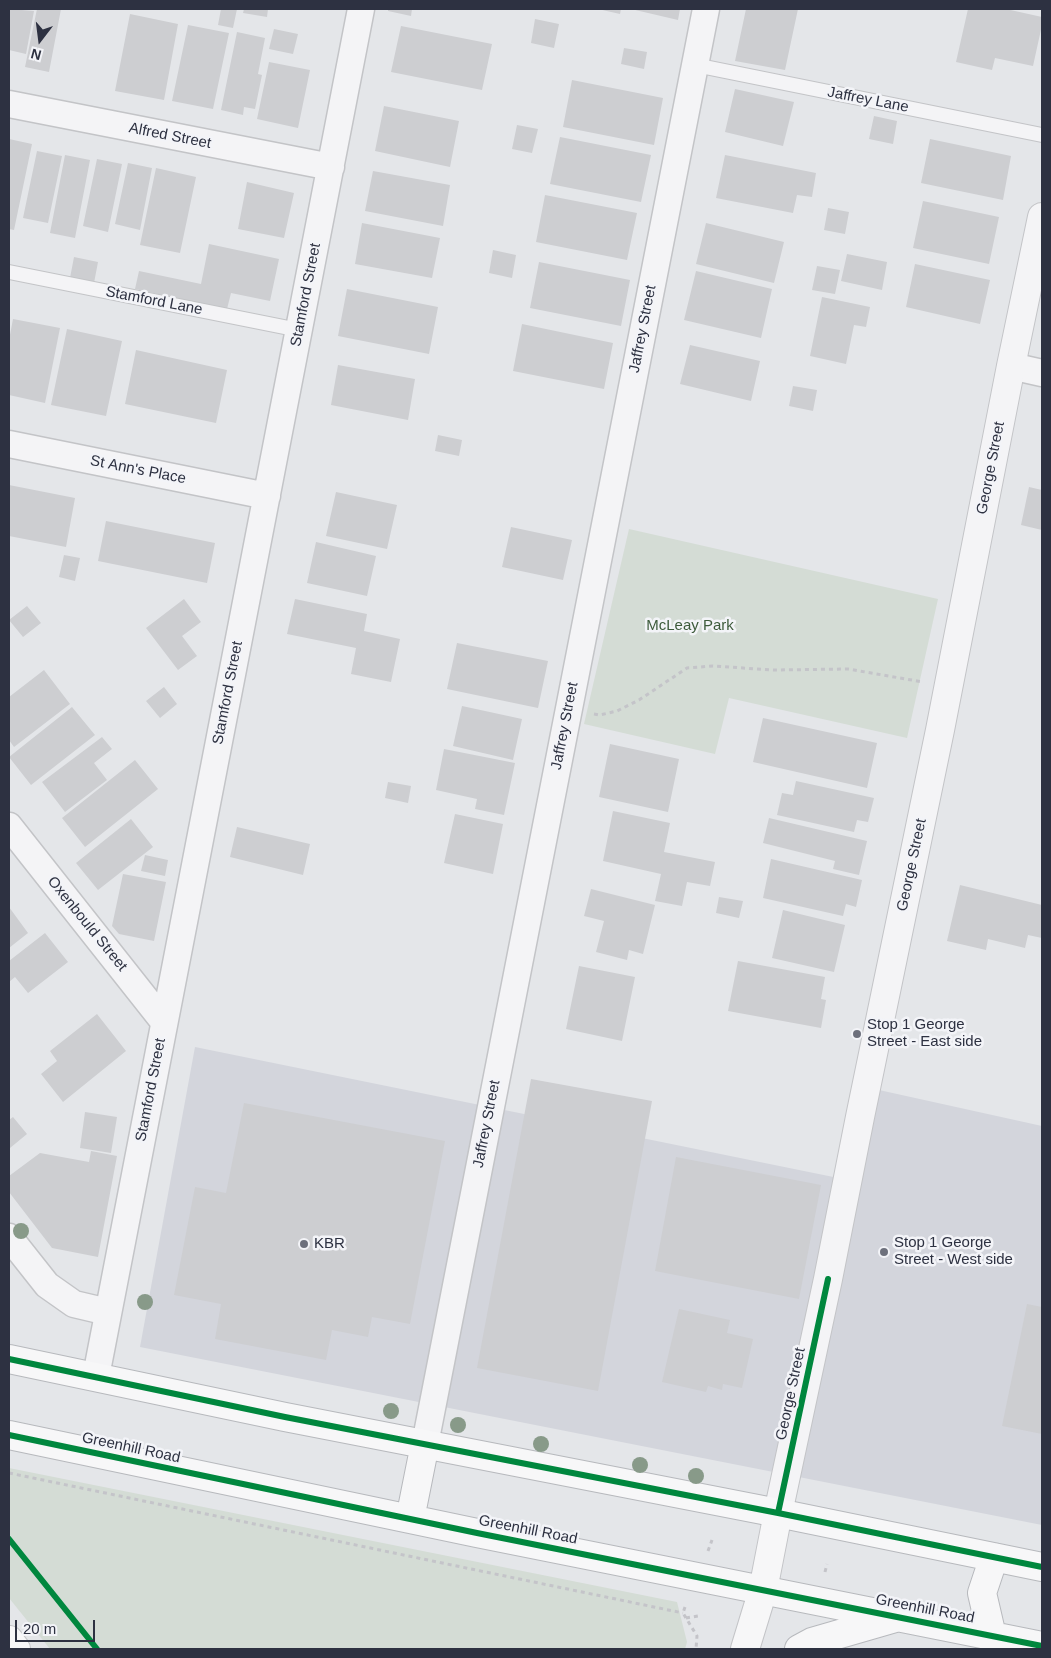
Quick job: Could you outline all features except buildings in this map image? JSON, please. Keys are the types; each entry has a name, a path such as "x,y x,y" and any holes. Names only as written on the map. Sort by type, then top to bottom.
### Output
{"main road":[{"path":"9,1359 285,1417 778,1513 1042,1567"},
{"name":"Greenhill Road","path":"9,1435 410,1519 1042,1646"},
{"path":"410,1519 425,1444"},
{"path":"745,1649 763,1590 778,1513"},
{"path":"992,1636 982,1593 994,1557"},
{"path":"799,1649 812,1642 899,1617"},
{"path":"9,1640 16,1649"}],"street":[{"name":"Stamford Street","path":"96,1376 361,9"},
{"name":"Jaffrey Street","path":"425,1444 706,9"},
{"name":"Alfred Street","path":"9,104 331,167"},
{"name":"George Street","path":"778,1513 828,1279 1042,217"},
{"path":"1011,366 1042,373"},
{"name":"St Ann's Place","path":"9,444 267,496"},
{"name":"Oxenbould Street","path":"9,826 164,1022"},
{"path":"9,1236 47,1285 74,1304 108,1312"}],"lane":[{"name":"Jaffrey Lane","path":"695,65 1042,135"},
{"name":"Stamford Lane","path":"9,272 299,330"}],"path":[{"path":"569,709 600,715 617,711 639,700 687,668 713,666 773,670 848,669 948,687"},
{"path":"9,1473 683,1613 697,1636 696,1649"},
{"path":"708,1552 712,1540"},
{"path":"825,1572 827,1564"},
{"path":"683,1613 685,1607"},
{"path":"686,1618 698,1616"}],"shaded area":[{"path":"195,1047 858,1182 879,1090 1042,1126 1042,1525 140,1347"}],"green space":[{"name":"McLeay Park","path":"629,529 938,599 907,738 729,698 715,754 584,724"},
{"path":"9,1468 677,1602 687,1642 685,1649 50,1649 9,1598"}],"cycle path":[{"path":"778,1513 828,1279"},
{"path":"9,1359 285,1417 778,1513 1042,1567"},
{"path":"9,1435 477,1533 1042,1646"},
{"path":"9,1539 97,1649"}],"place":[{"name":"Stop 1 George Street - East side","path":"857,1034"},
{"name":"KBR","path":"304,1244"},
{"name":"Stop 1 George Street - West side","path":"884,1252"}]}
